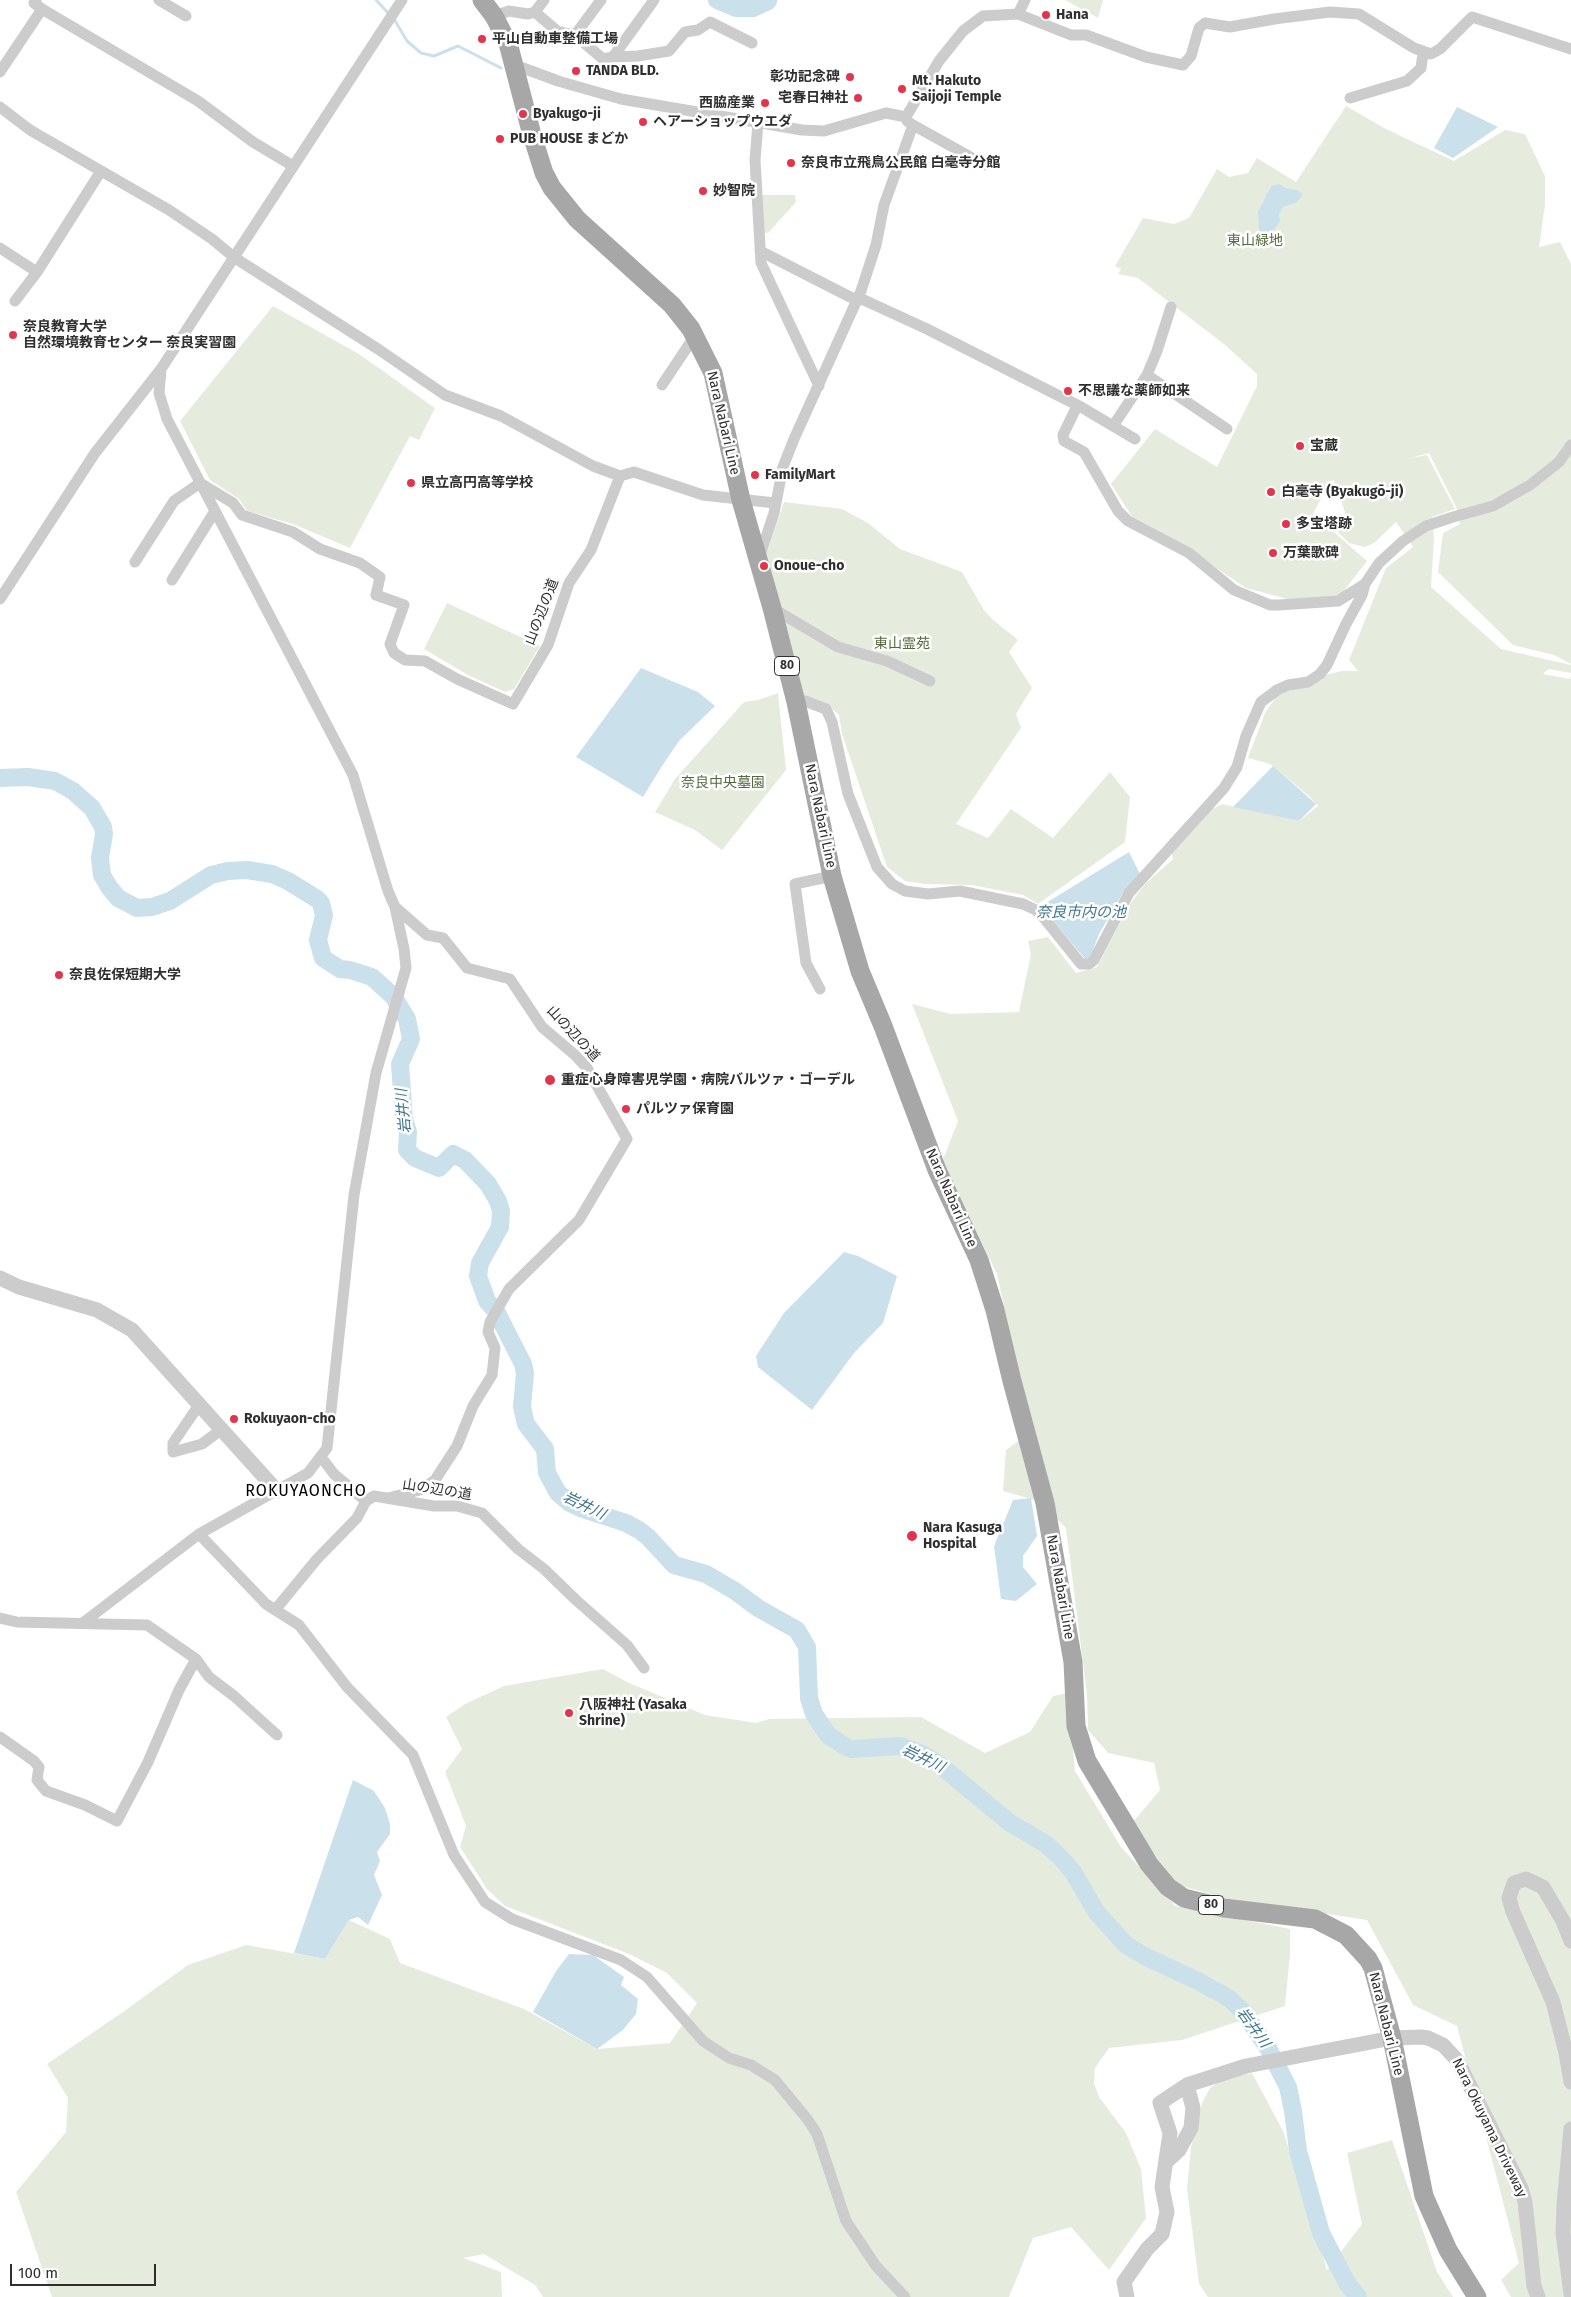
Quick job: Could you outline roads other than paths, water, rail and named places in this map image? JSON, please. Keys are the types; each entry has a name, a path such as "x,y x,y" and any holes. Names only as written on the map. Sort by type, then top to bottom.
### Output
{"main road":[{"name":"Nara Nabari Line","path":"482,0 494,16 508,43 516,65 532,135 544,173 552,188 588,229 672,305 694,337 713,373 741,500 772,608 796,702 832,876 860,971 883,1026 937,1170 979,1260 995,1310 1014,1390 1045,1503 1073,1662 1076,1726 1087,1761 1149,1864 1168,1887 1184,1898 1224,1908 1315,1918 1346,1935 1360,1948 1373,1968 1392,2038 1424,2196 1443,2241 1477,2297"}],"street":[{"path":"159,0 186,16"},
{"path":"0,600 95,453 161,369 402,0"},
{"path":"494,16 509,10 528,14 535,12 544,0"},
{"path":"575,35 601,0"},
{"path":"612,57 654,0"},
{"path":"1018,14 1025,0"},
{"path":"0,72 39,5 198,101 253,142 293,166"},
{"path":"535,12 557,31 575,35 603,59 638,56 669,50 685,32 698,30 710,22 752,43"},
{"path":"758,562 783,467 858,300 876,245 884,205 909,121 940,61 963,31 983,16 1018,14 1071,35 1086,35 1146,57 1183,65 1191,56 1199,28 1205,24 1230,27 1330,12 1359,14 1423,53 1431,54 1440,49 1472,17 1571,49"},
{"path":"1350,98 1407,81 1421,68 1423,53"},
{"path":"516,65 558,81 622,99 802,130 824,131 886,113 909,121 986,165"},
{"path":"0,106 30,130 169,210 212,238 235,258 445,395 501,416 593,466 620,476 634,472 703,495 775,503"},
{"path":"758,123 755,160 761,263 819,386"},
{"path":"15,301 37,272 101,171"},
{"path":"0,248 37,272"},
{"path":"760,251 858,300 864,300 928,329 1077,406 1135,439"},
{"path":"1113,426 1147,375 1171,307"},
{"path":"662,385 694,337"},
{"path":"84,1622 199,1534 308,1474 327,1448 354,1195 376,1073 406,968 395,907 388,892 354,775 167,419 159,393 161,369"},
{"path":"1147,375 1227,430"},
{"path":"1077,406 1063,435 1064,441 1084,452 1118,511 1128,521 1189,553 1234,590 1270,605 1338,601 1364,584 1379,563 1403,541 1426,526 1453,516 1494,506 1523,490 1558,462 1571,445"},
{"name":"山の辺の道","path":"200,483 233,503 242,515 293,532 320,549 360,563 380,577 376,595 404,605 390,644 394,653 405,660 425,661 458,679 513,704 548,645 569,583 592,550 620,476"},
{"path":"135,562 174,501 200,483"},
{"path":"172,580 215,511"},
{"path":"796,702 805,701 826,709 832,722 848,794 878,867 892,884 906,891 928,894 960,891 1023,904 1036,910 1044,918 1081,964 1089,964 1094,960 1129,893 1224,788 1237,767 1246,736 1261,702 1277,690 1288,685 1308,682 1328,666 1346,624 1362,595 1364,584"},
{"path":"772,608 838,647 887,661 930,682"},
{"path":"820,989 806,963 795,884 832,876"},
{"name":"山の辺の道","path":"388,1498 420,1490 435,1480 457,1446 473,1406 492,1375 495,1348 488,1332 490,1322 500,1308 509,1289 579,1220 627,1139 587,1068 575,1055 542,1027 510,978 476,972 467,968 443,938 427,935 395,907"},
{"path":"0,1278 19,1287 97,1310 132,1330 277,1491"},
{"path":"199,1405 173,1443 173,1452 202,1444 222,1429"},
{"path":"321,1457 334,1474 366,1501"},
{"path":"276,1610 316,1559 357,1518 366,1501 374,1496 388,1498"},
{"name":"山の辺の道","path":"388,1498 434,1506 457,1506 482,1513 518,1549 544,1569 627,1645 644,1668"},
{"path":"199,1534 266,1604 299,1625 346,1687 413,1755 454,1855 485,1902 512,1919 621,1960 648,1977 703,2041 729,2058 751,2065 775,2080 817,2134 846,2221 876,2266 905,2297"},
{"path":"0,1618 17,1622 84,1622 147,1625 196,1659 210,1678 234,1696 277,1735"},
{"path":"0,1737 34,1761 39,1767 37,1780 46,1791 85,1805 117,1820 148,1762 179,1690 196,1659"},
{"path":"1571,1940 1563,1921 1543,1887 1526,1879 1514,1884 1509,1898 1513,1912 1554,2002 1571,2082"},
{"name":"Nara Okuyama Driveway","path":"1166,2162 1170,2133 1160,2103 1186,2085 1246,2066 1392,2038 1428,2038 1443,2045 1457,2060 1521,2188 1525,2202 1534,2286 1538,2297"},
{"path":"1127,2297 1124,2282 1147,2249 1162,2234 1167,2212 1162,2186 1166,2162 1179,2150 1191,2128 1193,2108 1186,2085"},
{"path":"1571,2129 1563,2233 1571,2296"}],"water":[{"path":"1457,107 1498,127 1453,158 1434,148"},
{"path":"1279,184 1285,188 1298,190 1302,194 1295,203 1283,207 1279,215 1280,221 1274,230 1266,236 1259,230 1258,212 1271,186"},
{"path":"641,668 698,692 715,706 679,741 643,797 576,757"},
{"path":"1273,766 1316,804 1299,821 1233,807"},
{"name":"奈良市内の池","path":"1129,852 1140,874 1122,894 1099,934 1090,958 1085,959 1041,906"},
{"path":"844,1252 858,1256 897,1276 883,1323 854,1353 812,1410 758,1367 756,1356 784,1313"},
{"path":"1031,1498 1037,1536 1023,1556 1023,1567 1037,1584 1016,1601 1001,1599 994,1546 1013,1500"},
{"path":"353,1780 374,1791 385,1808 390,1824 390,1834 377,1852 380,1861 374,1875 382,1895 368,1925 358,1917 349,1920 325,1959 294,1953"},
{"path":"569,1954 593,1955 624,1977 621,1985 638,1999 636,2014 623,2030 597,2049 533,2012 556,1971"}],"waterway":[{"path":"376,0 390,15"},
{"path":"717,0 736,8 753,8 768,1"},
{"path":"394,19 407,41 421,53 434,56 458,46 501,68"},
{"name":"岩井川","path":"0,778 28,777 55,781 73,791 92,808 103,827 104,834 100,858 102,875 118,898 137,908 152,907 170,901 211,875 228,871 247,870 272,874 288,881 321,903 324,915 318,940 323,958 340,969 372,977 393,996 407,1019 411,1039 400,1064 404,1119 408,1132 407,1150 415,1158 439,1168 453,1154 465,1160 488,1184 498,1201 501,1211 500,1227 480,1263 478,1276 487,1301 496,1311 523,1364 525,1373 522,1407 526,1424 545,1449 547,1473 558,1493 570,1503 583,1509 626,1523 639,1530 674,1565 706,1574 735,1591 758,1608 797,1630 807,1647 809,1698 814,1714 828,1735 851,1749 900,1746 922,1754 940,1765 1010,1823 1046,1844 1062,1859 1073,1872 1097,1913 1125,1944 1144,1956 1198,1981 1230,1999 1244,2013 1268,2048 1288,2087 1298,2151 1321,2233 1347,2283 1358,2297"}],"place":[{"name":"Hana","path":"1046,15"},
{"name":"平山自動車整備工場","path":"482,39"},
{"name":"TANDA BLD.","path":"576,71"},
{"name":"彰功記念碑","path":"850,77"},
{"name":"Mt. Hakuto Saijoji Temple","path":"902,89"},
{"name":"宅春日神社","path":"858,98"},
{"name":"西脇産業","path":"765,103"},
{"name":"Byakugo-ji","path":"523,114"},
{"name":"ヘアーショップウエダ","path":"643,122"},
{"name":"PUB HOUSE まどか","path":"500,139"},
{"name":"奈良市立飛鳥公民館 白毫寺分館","path":"791,163"},
{"name":"妙智院","path":"703,191"},
{"name":"奈良教育大学 自然環境教育センター 奈良実習園","path":"13,335"},
{"name":"不思議な薬師如来","path":"1068,391"},
{"name":"宝蔵","path":"1300,446"},
{"name":"FamilyMart","path":"755,475"},
{"name":"県立高円高等学校","path":"411,483"},
{"name":"白毫寺 (Byakugō-ji)","path":"1271,492"},
{"name":"多宝塔跡","path":"1286,524"},
{"name":"万葉歌碑","path":"1273,553"},
{"name":"Onoue-cho","path":"764,566"},
{"name":"奈良佐保短期大学","path":"59,975"},
{"name":"重症心身障害児学園・病院バルツァ・ゴーデル","path":"550,1080"},
{"name":"パルツァ保育園","path":"626,1109"},
{"name":"Rokuyaon-cho","path":"234,1419"},
{"name":"Nara Kasuga Hospital","path":"912,1536"},
{"name":"八阪神社 (Yasaka Shrine)","path":"569,1713"}],"district":[{"name":"ROKUYAONCHO","path":"306,1492"}],"park label":[{"name":"東山緑地","path":"1255,241"},
{"name":"東山霊苑","path":"902,644"},
{"name":"奈良中央墓園","path":"723,783"}]}
